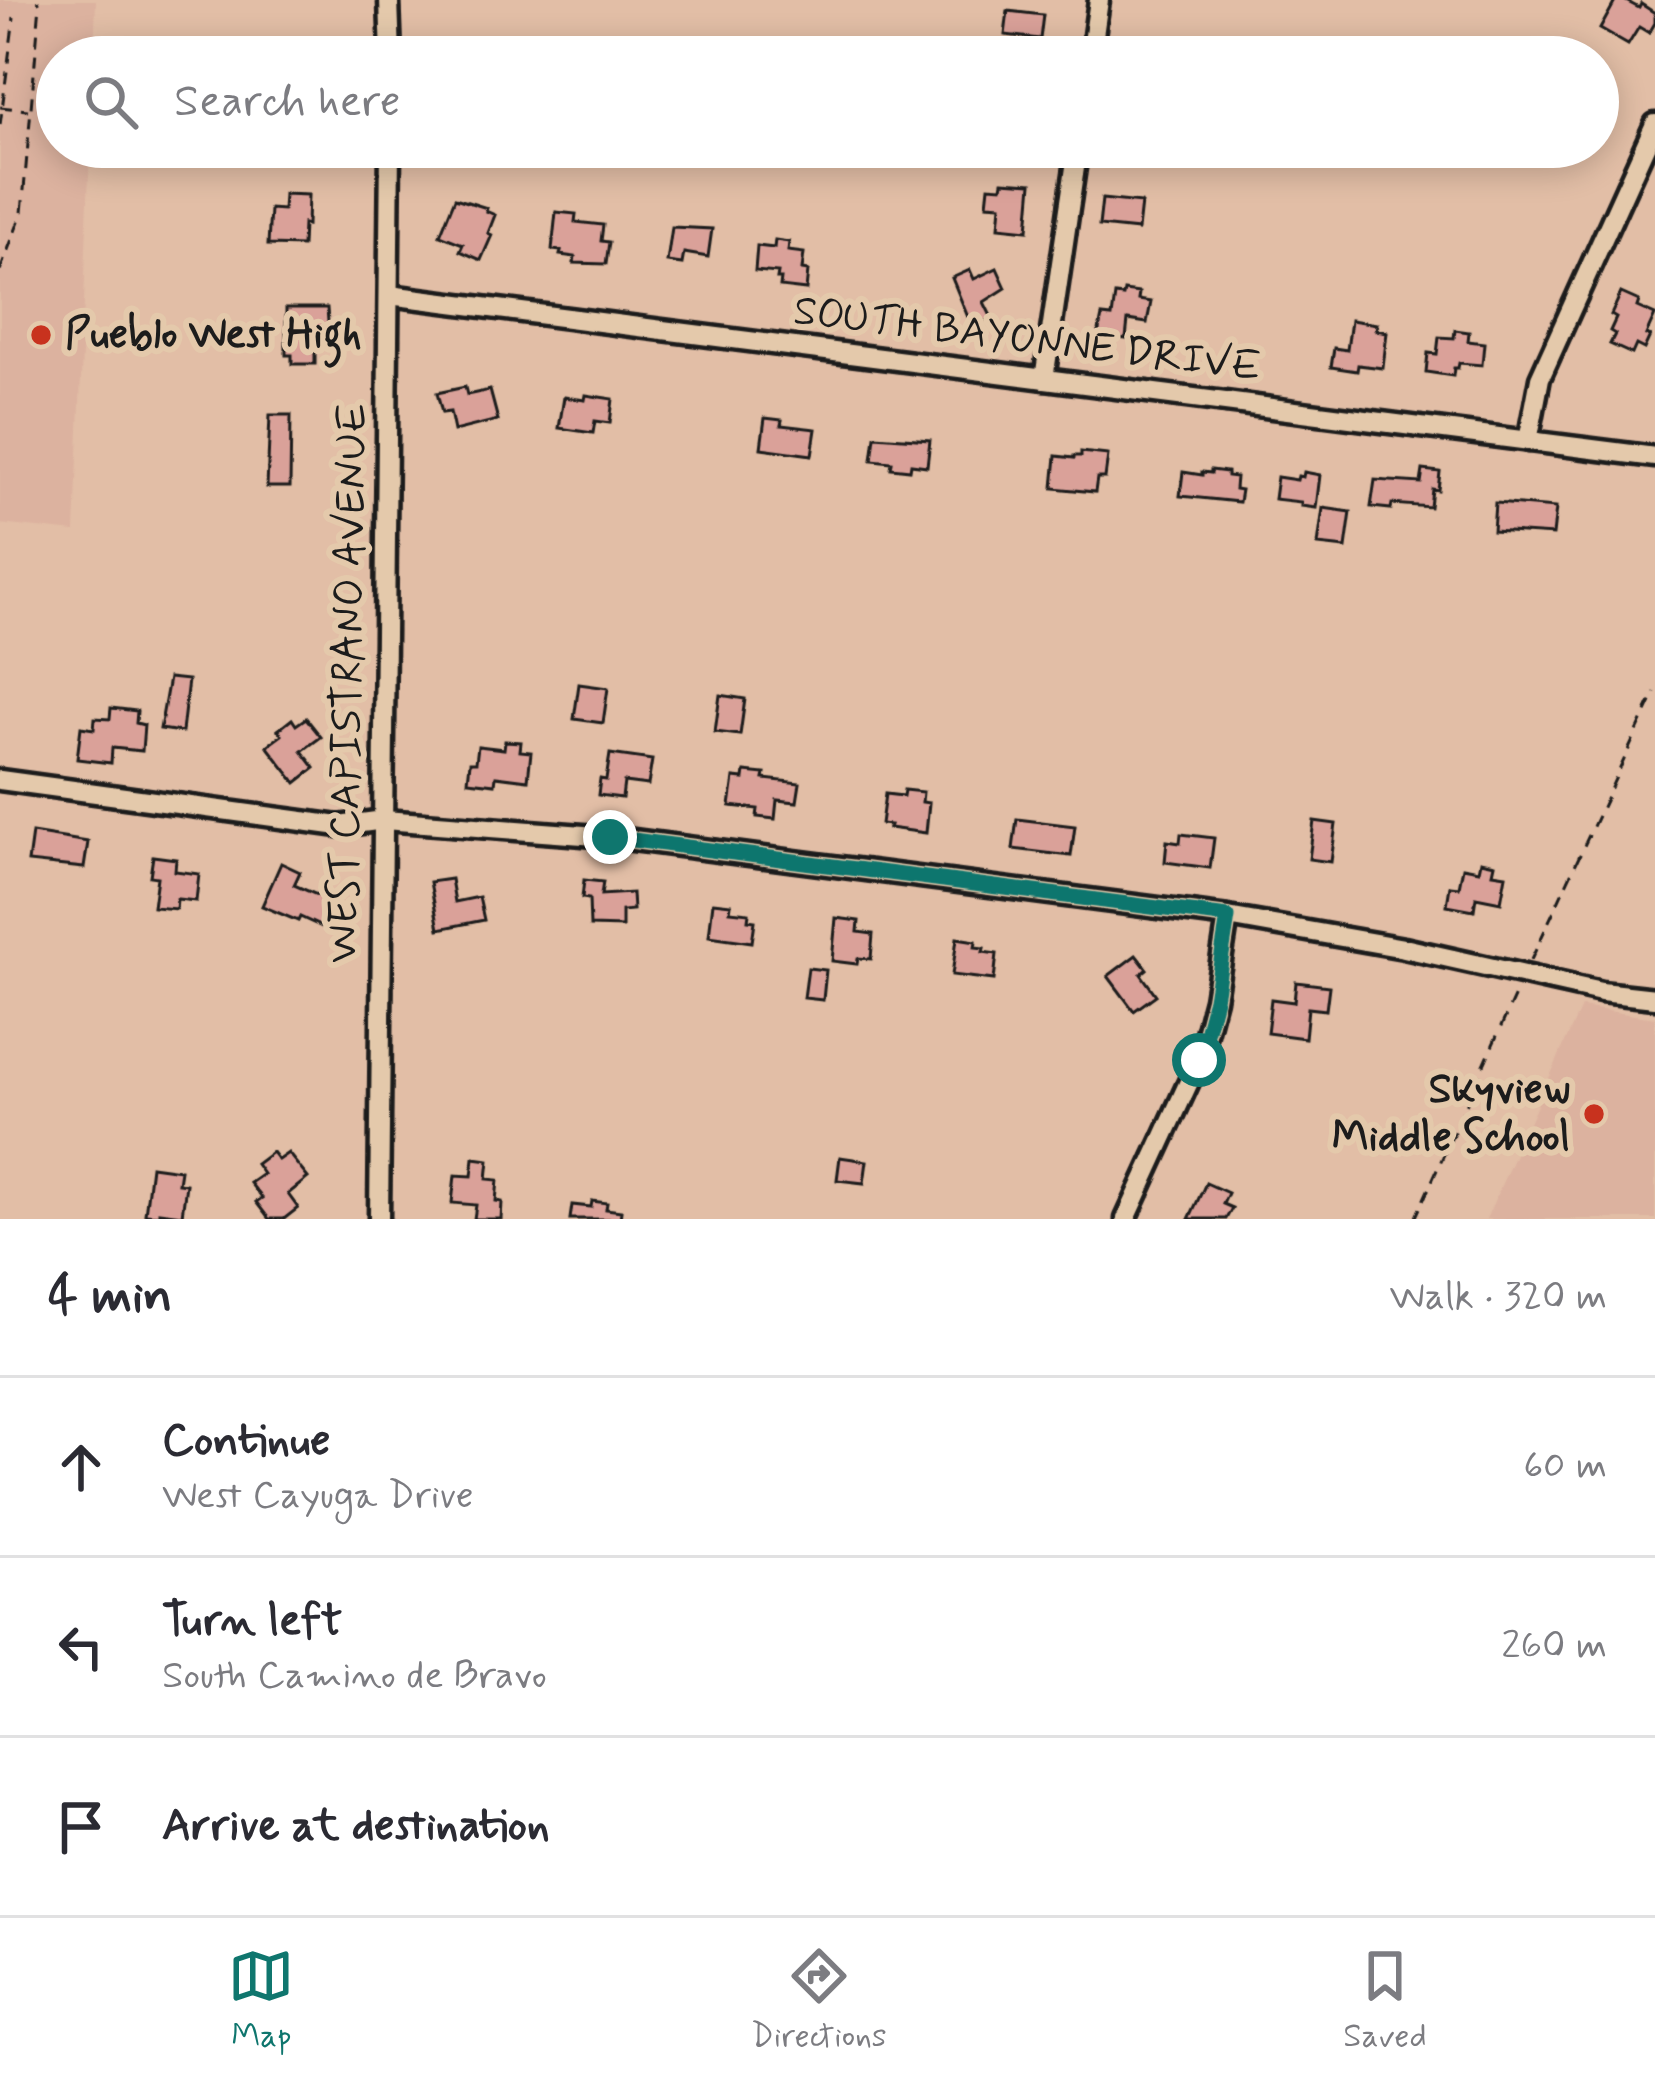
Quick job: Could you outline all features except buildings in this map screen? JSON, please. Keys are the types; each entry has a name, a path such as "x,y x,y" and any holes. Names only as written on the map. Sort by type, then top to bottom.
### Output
{"street":[{"path":"389,0 390,36"},
{"path":"1093,36 1099,0"},
{"path":"1528,441 1540,377 1655,124"},
{"name":"WEST CAPISTRANO AVENUE","path":"379,1219 390,168"},
{"path":"1044,379 1075,168"},
{"name":"SOUTH BAYONNE DRIVE","path":"389,295 1655,458"},
{"path":"0,780 339,826 384,820 610,837 1228,917 1404,948 1601,992 1655,998"},
{"path":"1126,1219 1199,1060 1228,917"}],"path":[{"path":"0,272 22,213 38,0"},
{"path":"0,125 14,17"},
{"path":"1,107 31,110"},
{"path":"1415,1219 1655,693"}],"shaded area":[{"name":"Pueblo West High","path":"0,0 96,0 95,36 36,36 36,168 89,168 75,532 0,524"},
{"name":"Skyview Middle School","path":"1581,1007 1655,1018 1655,1219 1486,1219"}],"place":[{"name":"Pueblo West High","path":"41,335"},
{"name":"Skyview Middle School","path":"1594,1114"}],"route":[{"path":"610,837 1228,917 1199,1060"}]}
